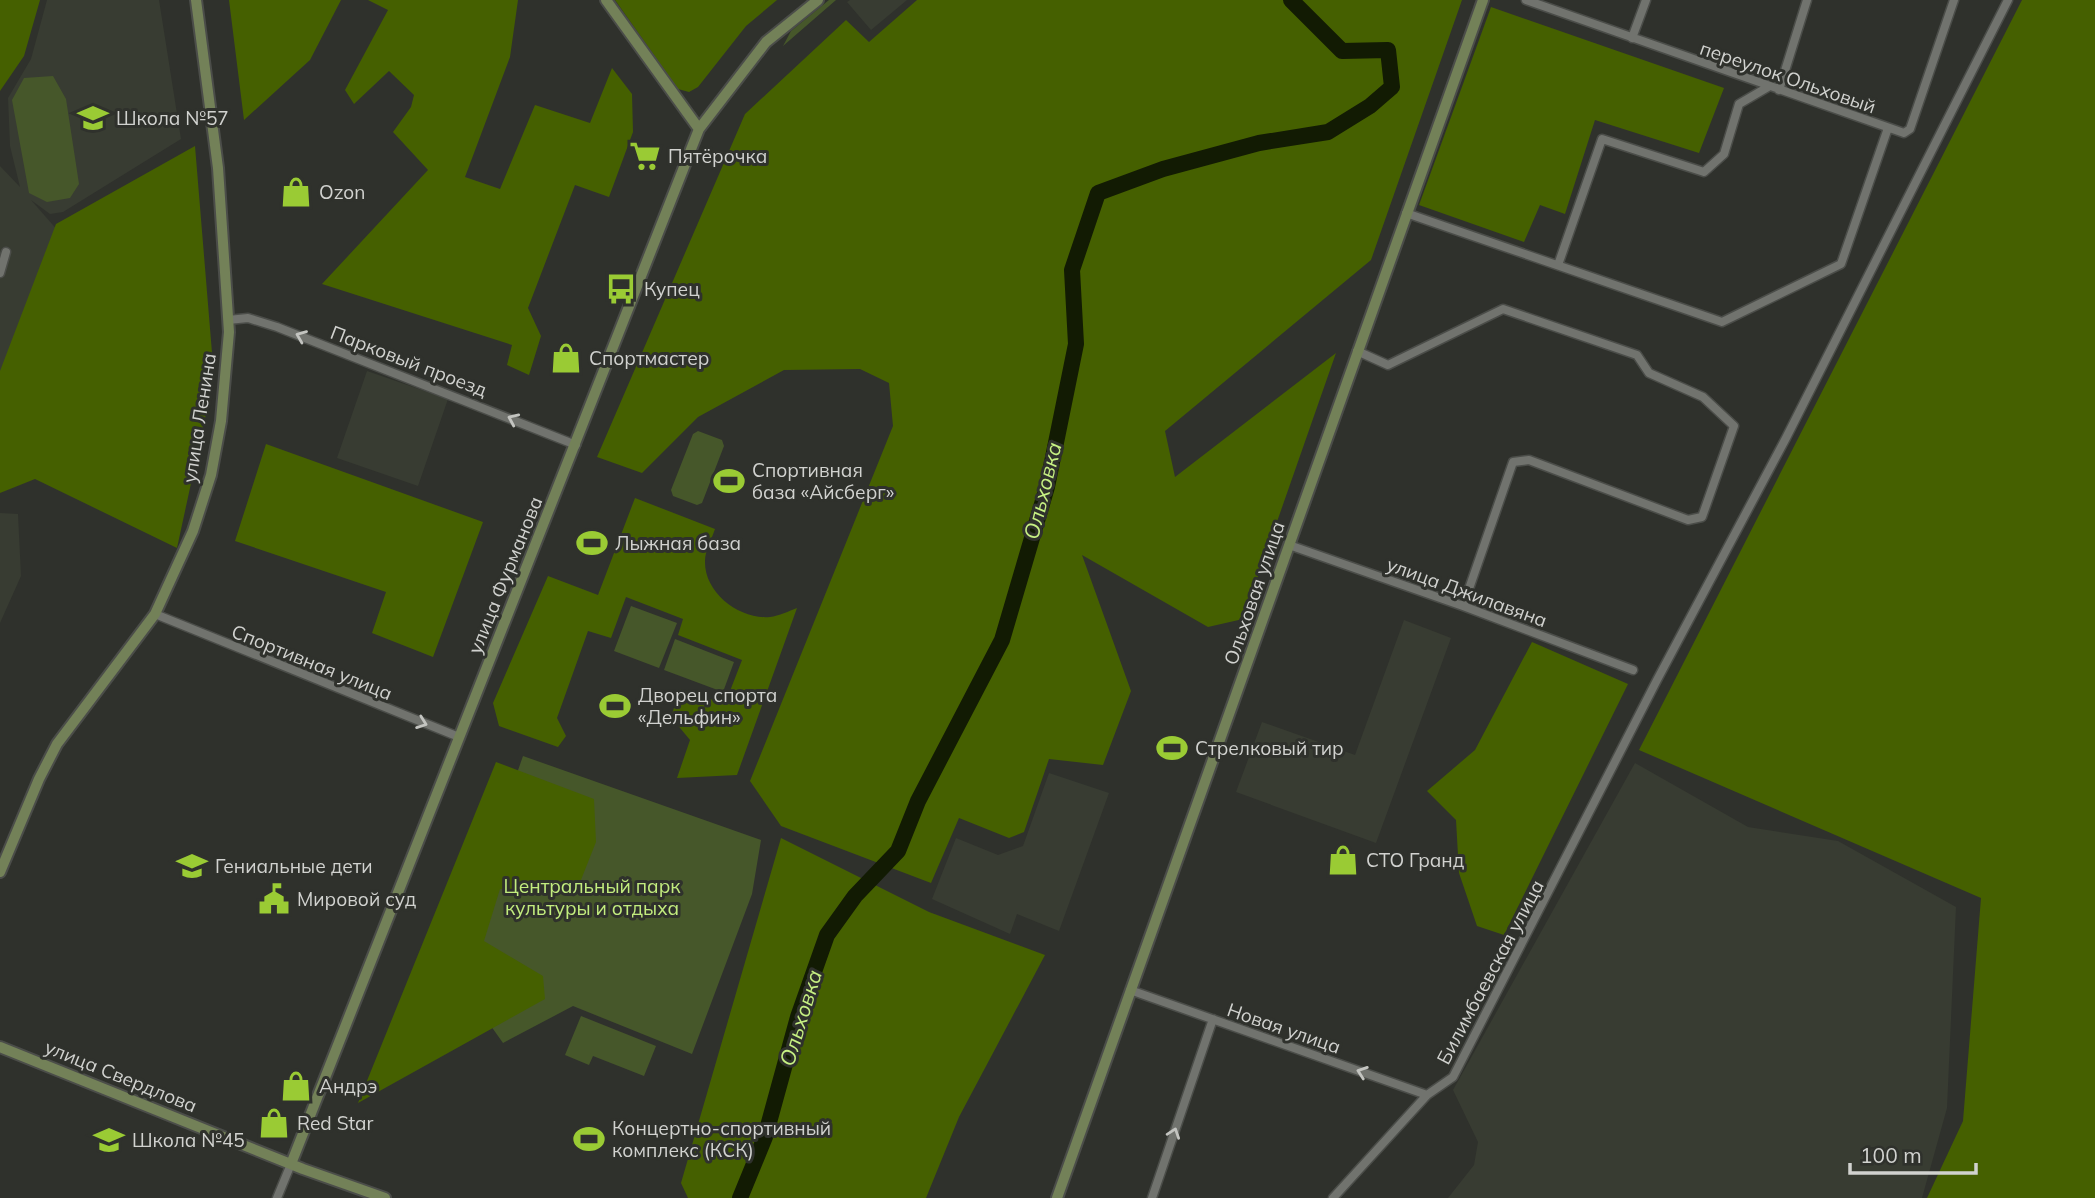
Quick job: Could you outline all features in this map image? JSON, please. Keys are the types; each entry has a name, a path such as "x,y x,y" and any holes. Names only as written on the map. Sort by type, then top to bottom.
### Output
{"main road":[{"name":"улица Ленина","path":"0,872 39,779 57,744 155,614 193,531 211,475 229,352 229,320 218,168 197,0"},
{"path":"606,0 699,129"},
{"name":"улица Фурманова","path":"291,1164 699,129 766,42 818,0"},
{"name":"Ольховая улица","path":"1057,1198 1483,0"},
{"name":"улица Свердлова","path":"0,1047 291,1164 385,1198"}],"street":[{"name":"переулок Ольховый","path":"1528,0 1904,133 1910,129 1954,0"},
{"path":"1632,38 1646,0"},
{"path":"1779,90 1807,0"},
{"name":"Билимбаевская улица","path":"1333,1198 1427,1095 1454,1077 1657,680 1786,438 2008,0"},
{"path":"1558,265 1602,139 1704,172 1724,154 1739,104 1768,87"},
{"path":"1406,213 1722,322 1841,264 1888,128"},
{"path":"0,273 6,252"},
{"path":"1357,352 1388,365 1503,309 1637,355 1649,373 1703,397 1734,426 1702,517 1688,520 1529,460 1513,462 1462,606"},
{"name":"Парковый проезд","path":"229,320 248,318 277,327 576,445"},
{"name":"улица Джилавяна","path":"1289,545 1633,670"},
{"name":"Спортивная улица","path":"155,614 459,737"},
{"name":"Новая улица","path":"1130,990 1427,1095"},
{"path":"1152,1198 1213,1019"},
{"name":"улица Фурманова","path":"276,1198 291,1164"}],"shaded area":[{"name":"Школа №57","path":"47,0 159,0 181,139 63,212 50,214 31,200 59,232 0,390 0,166 20,187 10,146 8,98 31,59"},
{"path":"907,0 871,30 847,2"},
{"path":"367,371 448,399 418,486 337,458"},
{"path":"0,513 18,514 21,576 0,623"},
{"path":"1404,620 1451,638 1376,843 1236,792 1262,722 1355,755"},
{"path":"1635,763 1748,827 1838,841 1956,907 1947,1108 1922,1198 1448,1198 1474,1165 1478,1142 1453,1090"},
{"path":"1049,773 1109,793 1059,931 1017,914 1010,934 932,899 956,838 998,855 1023,846"}],"green space":[{"path":"0,0 40,0 24,56 0,91"},
{"path":"229,0 341,0 310,60 244,120"},
{"path":"368,0 518,0 510,57 465,177 500,189 535,105 590,123 612,68 632,94 633,132 609,197 575,185 528,308 541,336 529,375 507,365 512,345 322,284 428,170 393,132 411,107 414,95 389,71 354,104 345,90 388,10"},
{"path":"615,0 777,0 746,26 698,87 689,92 678,89"},
{"path":"829,0 836,0 783,46 791,31"},
{"path":"917,0 1462,0 1371,260 1165,431 1175,477 1336,353 1243,619 1208,627 1082,555 1131,691 1103,765 1049,759 1024,832 1009,838 959,818 931,883 781,826 750,781 893,426 889,383 860,369 784,370 698,417 642,473 597,457 745,114 846,20 869,42"},
{"path":"2022,0 2095,0 2095,1198 1927,1198 1963,1121 1981,898 1639,750"},
{"path":"1491,7 1724,88 1699,153 1595,120 1565,214 1540,205 1524,242 1419,205"},
{"path":"53,76 66,99 79,184 70,198 47,202 29,193 12,100 24,78"},
{"path":"195,146 214,377 177,548 35,479 0,493 0,371 56,224"},
{"path":"698,431 722,440 724,446 702,503 697,505 673,496 671,490 693,434"},
{"path":"266,444 483,522 433,657 372,633 386,592 235,541"},
{"path":"635,498 715,529 705,557 706,573 717,594 736,609 759,617 770,617 797,608 737,775 677,778 690,740 671,717 680,689 725,704 742,660 678,635 683,619 626,597 611,638 588,631 557,718 566,736 558,747 499,726 493,703 548,576 598,595"},
{"path":"631,606 677,623 659,668 614,651"},
{"path":"675,639 734,662 723,692 664,670"},
{"path":"1532,642 1628,684 1504,935 1477,926 1459,873 1456,820 1427,791 1475,750"},
{"name":"Центральный парк культуры и отдыха","path":"523,756 761,840 752,894 692,1054 573,1006 503,1043 486,1019 439,996"},
{"path":"496,762 594,799 596,842 577,890 500,889 484,941 543,976 545,999 358,1103"},
{"path":"781,838 929,912 1045,955 959,1117 926,1198 688,1198 681,1183"},
{"path":"581,1016 656,1046 644,1076 593,1056 589,1065 565,1055"}],"waterway":[{"name":"Ольховка","path":"740,1198 765,1137 798,1017 827,935 855,896 898,851 918,801 1002,640 1047,487 1076,344 1072,270 1098,193 1163,169 1259,143 1328,132 1370,106 1392,87 1388,50 1342,51 1291,0"}],"place":[{"name":"Школа №57","path":"93,118"},
{"name":"Пятёрочка","path":"645,156"},
{"name":"Ozon","path":"296,192"},
{"name":"Купец","path":"621,289"},
{"name":"Спортмастер","path":"566,358"},
{"name":"Спортивная база «Айсберг»","path":"729,481"},
{"name":"Лыжная база","path":"592,543"},
{"name":"Дворец спорта «Дельфин»","path":"615,706"},
{"name":"Стрелковый тир","path":"1172,748"},
{"name":"СТО Гранд","path":"1343,860"},
{"name":"Гениальные дети","path":"192,866"},
{"name":"Мировой суд","path":"274,899"},
{"name":"Андрэ","path":"296,1086"},
{"name":"Red Star","path":"274,1123"},
{"name":"Концертно-спортивный комплекс (КСК)","path":"589,1139"},
{"name":"Школа №45","path":"109,1140"}]}
